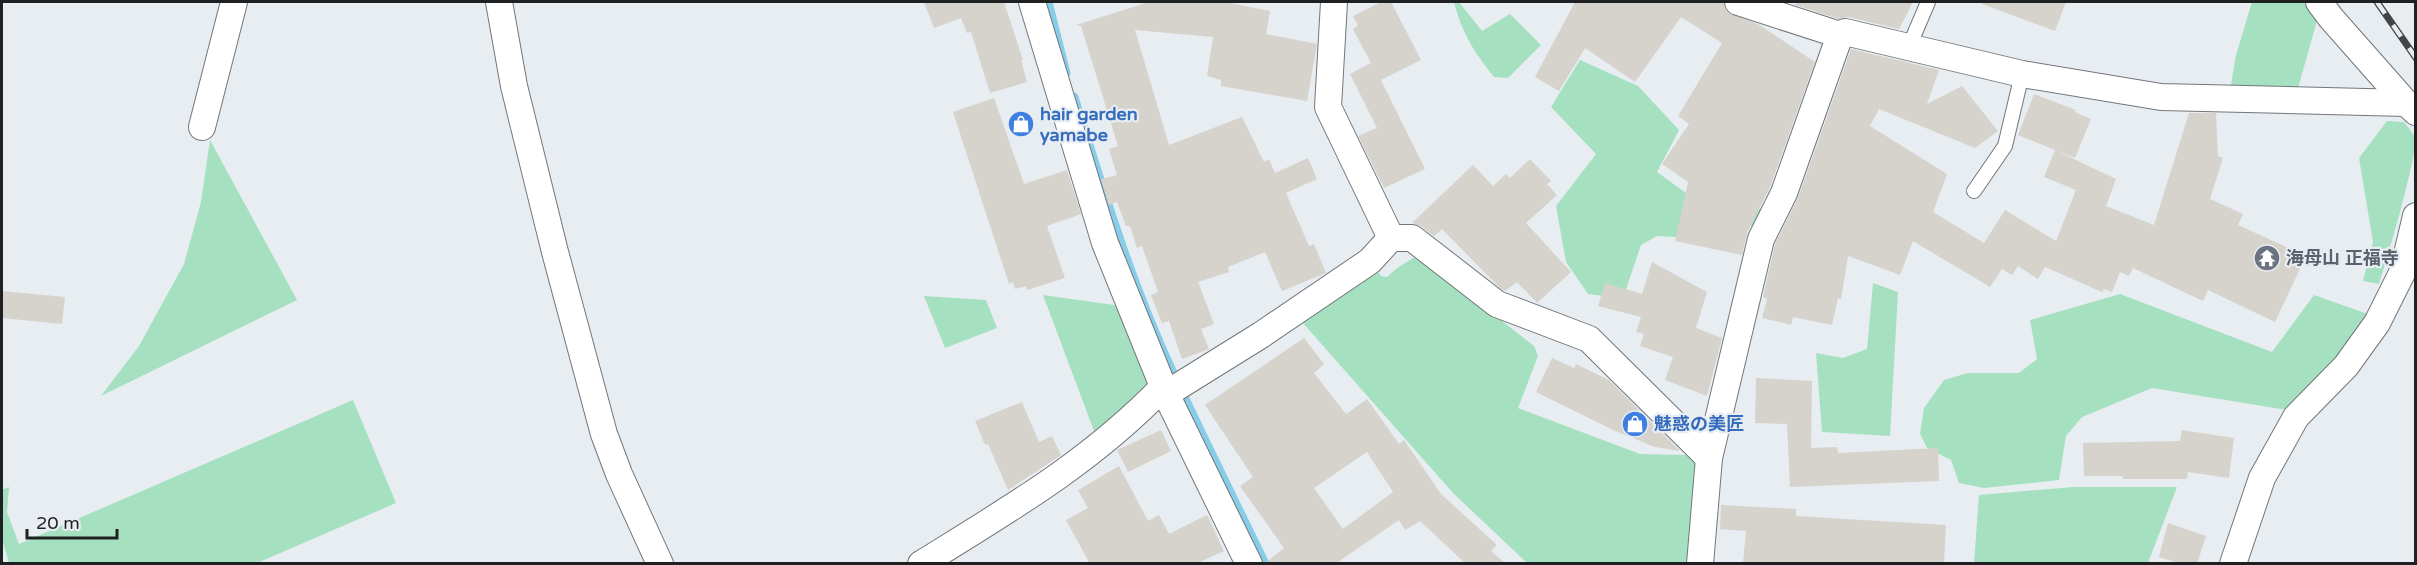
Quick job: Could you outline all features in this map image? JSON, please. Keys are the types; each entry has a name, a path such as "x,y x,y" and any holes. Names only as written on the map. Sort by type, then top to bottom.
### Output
{"street":[{"path":"202,127 234,2"},
{"path":"499,2 514,86 555,252 604,434 619,474 660,564"},
{"path":"1032,2 1105,243 1249,564"},
{"path":"1334,2 1328,107 1391,238"},
{"path":"1738,2 1840,35"},
{"path":"2319,2 2411,108"},
{"path":"1700,564 1709,458 1761,239 1784,193 1840,35 1845,32 1908,49 2022,74 2160,97 2411,108"},
{"path":"2233,564 2262,478 2296,417 2346,366 2377,323 2403,271 2415,216"},
{"path":"921,564 1080,461 1171,389 1261,335 1370,261 1391,238 1412,238 1497,304 1589,339 1709,458"}],"lane":[{"path":"1908,49 1928,2"},
{"path":"1974,191 2005,146 2022,74"}],"green space":[{"path":"1454,2 1459,2 1482,31 1510,14 1541,45 1508,78 1494,77 1470,42"},
{"path":"2252,2 2308,2 2318,17 2297,92 2230,91 2236,55"},
{"path":"1580,60 1638,86 1679,130 1657,172 1697,201 1762,209 1763,217 1756,227 1700,215 1691,238 1657,236 1641,245 1623,298 1588,294 1566,262 1556,206 1596,154 1551,107"},
{"path":"2387,121 2404,122 2415,138 2407,186 2379,284 2363,281 2373,242 2359,158"},
{"path":"210,140 297,300 101,396 139,346 184,264 201,202"},
{"path":"1418,255 1534,346 1538,356 1518,408 1640,454 1688,455 1696,464 1689,563 1527,563 1453,493 1302,322 1376,269 1381,276 1387,277"},
{"path":"1873,283 1898,292 1890,436 1822,432 1816,353 1843,358 1867,349"},
{"path":"2120,294 2272,352 2314,295 2368,314 2338,355 2287,410 2152,388 2082,417 2066,436 2059,480 1984,488 1959,483 1951,460 1927,448 1920,434 1924,408 1944,380 1968,373 2019,373 2037,359 2030,320"},
{"path":"1043,295 1121,306 1146,374 1148,386 1097,439"},
{"path":"924,296 986,300 997,328 945,348"},
{"path":"353,400 396,503 257,563 9,563 2,539 2,490 9,487 7,512 19,544"},
{"path":"2074,487 2177,487 2148,563 1974,563 1979,495"}],"building":[{"path":"924,2 1004,2 1023,60 1021,60 1027,82 990,93 971,32 967,33 961,18 934,28"},
{"path":"1149,2 1224,2 1270,11 1266,34 1317,44 1307,101 1221,86 1221,80 1207,76 1213,37 1135,30 1169,145 1242,117 1264,162 1269,159 1275,173 1308,158 1317,179 1286,193 1309,246 1314,244 1326,273 1282,291 1265,252 1228,267 1229,272 1198,282 1214,324 1201,329 1209,349 1182,359 1169,321 1162,323 1151,295 1158,292 1142,246 1137,248 1130,226 1126,226 1117,202 1109,205 1101,179 1117,175 1109,149 1118,146 1081,26 1076,25"},
{"path":"1381,2 1391,2 1421,60 1381,80 1425,169 1384,188 1358,136 1377,128 1350,74 1371,63 1353,29 1358,26 1353,16"},
{"path":"1575,2 1723,2 1727,12 1758,24 1815,62 1770,187 1747,233 1742,255 1675,241 1688,182 1662,164 1689,124 1678,116 1722,43 1681,17 1635,82 1585,48 1559,91 1535,77"},
{"path":"1796,2 1913,2 1899,29 1848,17 1839,19 1795,5"},
{"path":"1982,2 2066,2 2055,31 1982,4"},
{"path":"1851,49 1939,70 1927,104 1962,86 1998,131 1975,148 1879,109 1870,126 1947,174 1933,212 1984,243 2005,210 2056,241 2076,190 2044,177 2055,150 2116,179 2106,206 2154,225 2189,113 2216,113 2218,156 2223,158 2210,199 2243,214 2238,225 2306,256 2275,322 2208,290 2203,301 2133,268 2129,276 2120,272 2112,292 2104,289 2102,292 2045,267 2038,279 2018,266 2012,275 2002,269 1990,287 1913,241 1900,275 1848,256 1841,299 1838,298 1832,325 1793,317 1791,325 1762,318 1767,299 1763,297 1775,244 1798,198"},
{"path":"2034,94 2076,110 2075,112 2091,119 2075,158 2018,135"},
{"path":"994,98 1024,184 1067,170 1081,214 1047,226 1065,278 1027,290 1026,286 1015,289 1013,282 1009,284 953,112"},
{"path":"1530,159 1551,181 1547,184 1557,195 1526,223 1571,272 1537,303 1517,282 1505,291 1500,288 1442,229 1434,236 1421,226 1412,223 1473,165 1493,186 1506,174 1510,178"},
{"path":"1652,262 1707,292 1696,328 1722,338 1707,396 1665,380 1673,357 1640,346 1644,334 1636,332 1641,317 1598,306 1605,283 1642,294"},
{"path":"2,291 65,297 62,324 2,318"},
{"path":"1304,338 1324,364 1314,373 1346,414 1367,399 1399,444 1404,440 1441,494 1497,545 1491,551 1506,564 1466,564 1420,521 1405,530 1399,520 1335,564 1264,564 1284,548 1240,486 1253,477 1205,405","holes":["1367,452 1393,492 1343,529 1314,488"]},
{"path":"1552,358 1574,368 1576,364 1609,380 1680,451 1655,447 1613,430 1536,392"},
{"path":"1756,378 1812,381 1811,448 1837,447 1838,453 1938,448 1939,481 1790,487 1787,424 1755,423"},
{"path":"1022,402 1039,442 1052,436 1061,455 1008,490 988,444 985,445 975,421"},
{"path":"1161,430 1171,451 1128,472 1117,450"},
{"path":"2182,430 2234,438 2229,478 2188,472 2187,479 2123,479 2123,476 2084,476 2083,443 2180,441"},
{"path":"1119,466 1148,521 1159,515 1169,534 1207,515 1224,551 1195,564 1090,564 1066,520 1088,508 1078,490"},
{"path":"1721,505 1796,509 1796,516 1946,525 1944,564 1743,563 1746,531 1720,529"},
{"path":"2168,523 2206,536 2197,564 2182,564 2159,557"}],"waterway":[{"path":"1048,2 1066,73"},
{"path":"1074,97 1118,236 1143,304 1172,371 1265,564"}],"railway":[{"path":"2377,2 2416,58"}],"place":[{"name":"hair garden yamabe","path":"1021,124"},
{"name":"海母山 正福寺","path":"2267,258"},
{"name":"魅惑の美匠","path":"1635,424"}]}
